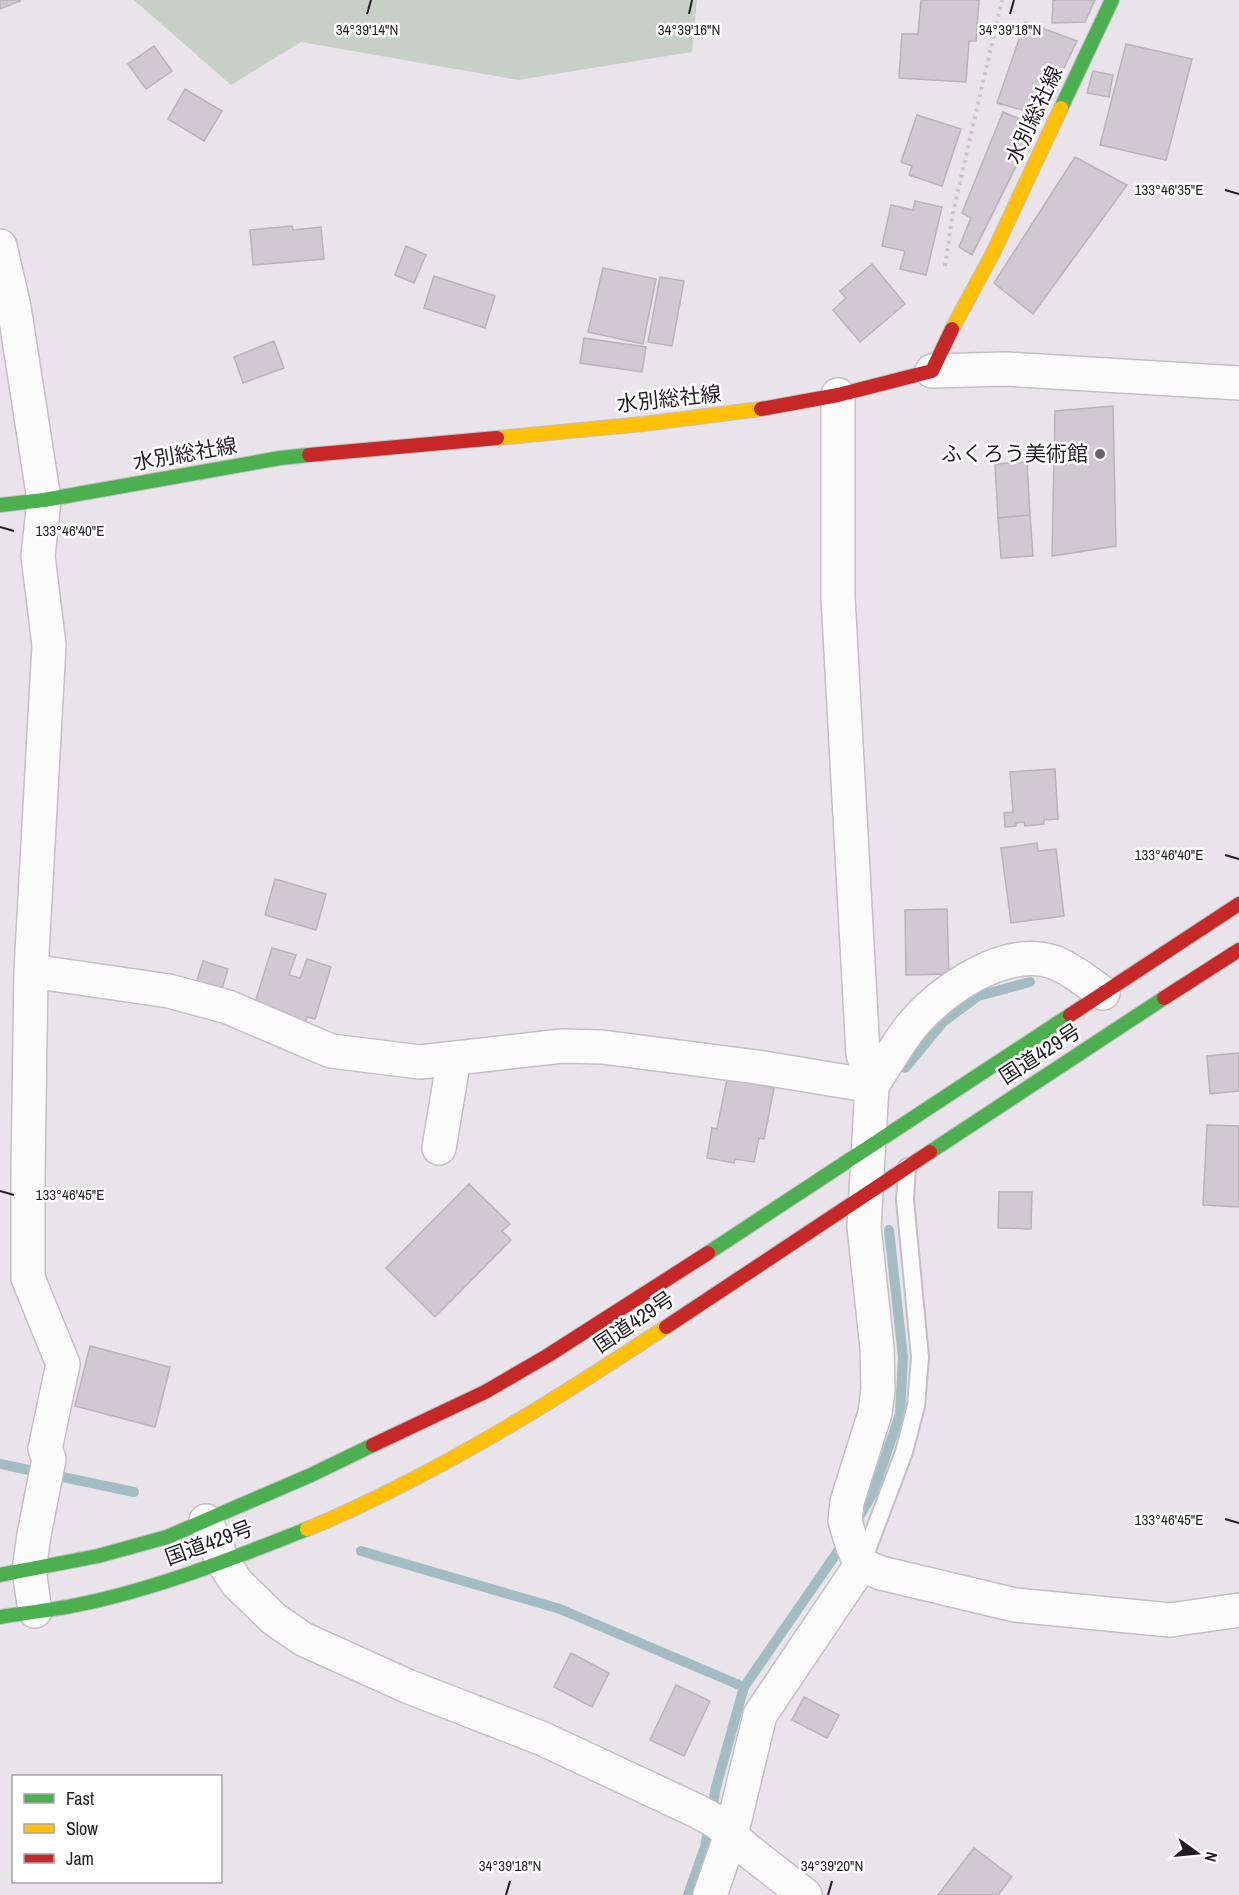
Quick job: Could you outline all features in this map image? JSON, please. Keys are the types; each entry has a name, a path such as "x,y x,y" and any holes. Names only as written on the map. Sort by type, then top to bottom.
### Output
{"main road":[{"name":"水別総社線","path":"0,505 44,500 280,458 644,424 743,412 838,395 932,371 958,315 993,253 1112,0"},
{"name":"国道429号","path":"14,1572 98,1556 167,1537 311,1475 485,1392 657,1287 1239,904"},
{"name":"国道429号","path":"0,1617 77,1605 160,1583 223,1562 331,1520 445,1464 567,1392 864,1194 1239,950"}],"street":[{"path":"0,246 14,306 44,500 38,556 49,645 31,971 28,1278 63,1364 45,1449 49,1459 34,1535 14,1572 35,1611"},
{"path":"932,371 1006,369 1239,383"},
{"path":"710,1895 715,1822 760,1715 853,1545 848,1502 875,1413 878,1390 877,1348 864,1227 864,1194 872,1086 863,1054 838,597 838,395"},
{"path":"872,1086 910,1027 943,996 973,975 1002,963 1035,958 1056,963 1102,993"},
{"path":"31,971 168,991 208,1001 228,1007 331,1052 420,1062 562,1046 602,1047 757,1067 872,1086"},
{"path":"439,1148 454,1058"},
{"path":"206,1521 223,1562 237,1583 274,1618 303,1639 407,1686 541,1738 715,1822 805,1895"},
{"path":"853,1545 881,1573 1015,1605 1170,1620 1239,1610"}],"lane":[{"path":"853,1545 904,1452 916,1406 920,1357 905,1200 907,1166"}],"path":[{"path":"958,315 941,295 953,212 1002,0"}],"shaded area":[{"path":"134,0 697,0 692,52 518,80 301,42 231,85"}],"building":[{"path":"0,0 20,0 20,1 0,9"},
{"path":"921,0 979,0 976,41 969,41 966,82 899,78 902,34 918,34"},
{"path":"1053,0 1095,0 1085,22 1052,23"},
{"path":"1025,22 1077,41 1041,115 997,103"},
{"path":"1126,44 1192,59 1166,160 1100,145"},
{"path":"154,46 172,71 146,89 128,64"},
{"path":"1093,71 1113,75 1109,97 1087,93"},
{"path":"185,89 222,111 204,141 168,119"},
{"path":"1003,112 1036,126 972,255 959,247 971,218 962,213"},
{"path":"917,115 961,129 942,186 909,175 912,166 901,162"},
{"path":"1075,157 1127,185 1033,314 994,283"},
{"path":"915,201 942,207 926,275 900,269 905,251 882,246 891,205 913,210"},
{"path":"292,226 293,230 321,227 324,259 253,265 250,230"},
{"path":"406,246 426,255 414,283 395,275"},
{"path":"872,264 905,304 860,342 833,310 846,298 840,291"},
{"path":"603,268 656,279 643,344 588,332"},
{"path":"434,276 495,296 485,328 424,308"},
{"path":"660,277 684,281 672,346 648,342"},
{"path":"584,338 646,347 642,372 580,363"},
{"path":"274,341 284,368 243,383 234,357"},
{"path":"1113,406 1116,546 1052,556 1055,411"},
{"path":"1027,462 1030,515 998,518 995,464"},
{"path":"1030,515 1033,556 1001,558 998,518"},
{"path":"1055,769 1058,819 1044,820 1044,824 1025,826 1024,822 1016,823 1016,826 1005,827 1004,813 1013,812 1010,772"},
{"path":"1037,843 1038,851 1056,849 1064,916 1011,923 1001,848"},
{"path":"275,879 326,894 316,930 265,915"},
{"path":"947,909 949,974 906,975 905,910"},
{"path":"272,948 296,955 289,975 300,978 307,959 331,967 315,1019 307,1017 304,1026 253,1009"},
{"path":"203,961 228,969 220,995 195,987"},
{"path":"1239,1053 1239,1091 1210,1094 1207,1056"},
{"path":"727,1079 774,1088 764,1139 759,1138 754,1162 735,1159 734,1163 707,1158 712,1128 717,1129"},
{"path":"1207,1125 1239,1126 1239,1207 1203,1205"},
{"path":"469,1184 510,1224 502,1231 511,1240 435,1317 386,1268"},
{"path":"999,1192 1032,1192 1031,1229 998,1228"},
{"path":"90,1346 170,1367 155,1427 75,1406"},
{"path":"571,1653 609,1673 592,1707 554,1687"},
{"path":"676,1685 710,1701 684,1756 650,1740"},
{"path":"804,1697 839,1715 827,1738 792,1720"},
{"path":"974,1848 1012,1877 998,1895 938,1895"}],"waterway":[{"path":"905,1068 943,1022 978,996 1030,982"},
{"path":"856,1522 873,1493 900,1414 903,1357 889,1230"},
{"path":"0,1464 134,1492"},
{"path":"361,1551 560,1609 744,1687 845,1541"},
{"path":"688,1895 705,1847 716,1787 744,1687"}],"traffic: fast":[{"path":"1061,108 1112,0"},
{"path":"0,505 44,500 280,458 309,455"},
{"path":"930,1152 1164,998"},
{"path":"708,1253 1070,1015"},
{"path":"0,1575 98,1556 167,1537 311,1475 373,1445"},
{"path":"0,1617 77,1605 136,1591 222,1562 307,1529"}],"traffic: slow":[{"path":"952,329 993,253 1061,108"},
{"path":"497,438 643,424 761,409"},
{"path":"307,1529 426,1473 496,1434 666,1327"}],"traffic: jam":[{"path":"761,409 838,395 932,371 952,329"},
{"path":"309,455 497,438"},
{"path":"1070,1015 1239,904"},
{"path":"1164,998 1239,950"},
{"path":"666,1327 930,1152"},
{"path":"373,1445 485,1392 547,1356 708,1253"}],"place":[{"name":"ふくろう美術館","path":"1100,454"}]}
